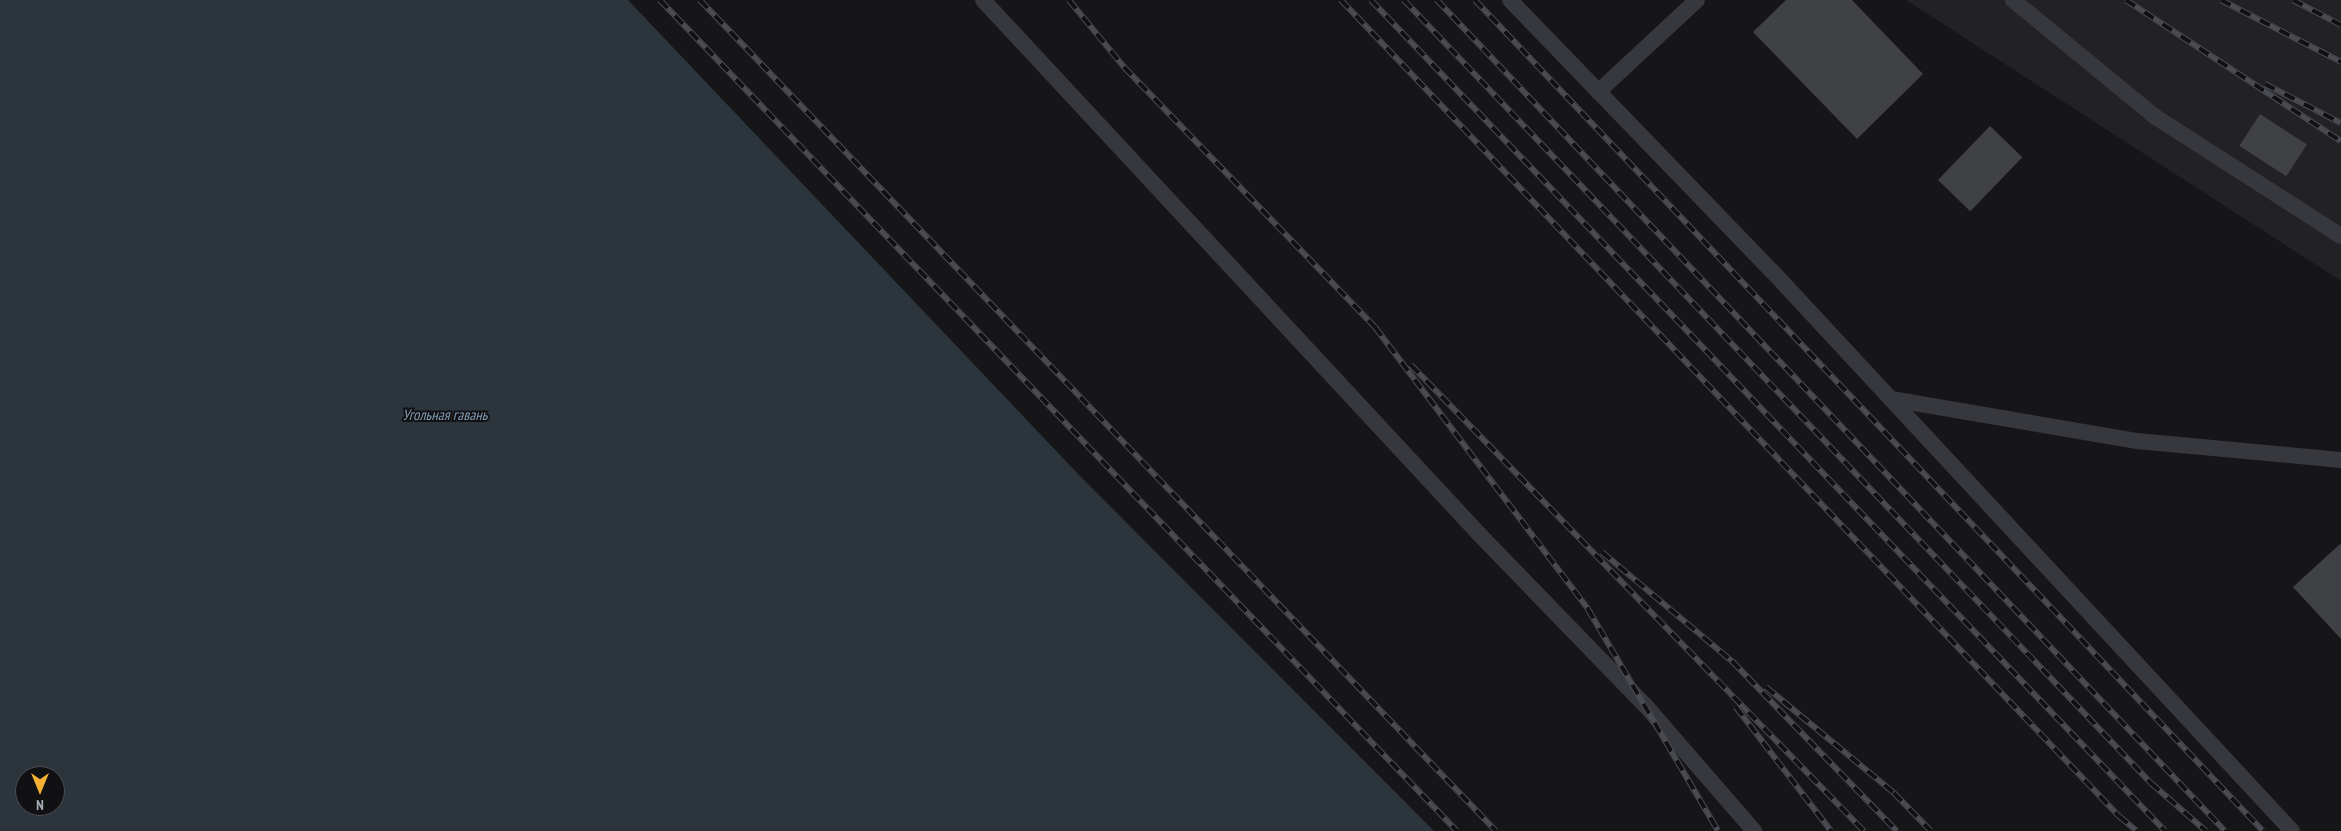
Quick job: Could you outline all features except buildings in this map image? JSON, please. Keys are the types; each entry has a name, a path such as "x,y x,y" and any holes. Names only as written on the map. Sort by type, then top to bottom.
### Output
{"lane":[{"path":"983,0 1479,534 1645,706 1754,831"},
{"path":"1510,0 1891,399 2292,831"},
{"path":"1598,92 1697,0"},
{"path":"2014,0 2154,116 2341,236"},
{"path":"1891,399 2137,441 2341,460"}],"shaded area":[{"path":"1906,0 2341,0 2341,281"}],"water":[{"name":"Угольная гавань","path":"0,0 628,0 1079,475 1434,831 0,831"}],"railway":[{"path":"660,0 1457,831"},
{"path":"700,0 1496,831"},
{"path":"1069,0 1124,67 1375,327 1588,609 1718,831"},
{"path":"1341,0 2119,816 2137,831"},
{"path":"1371,0 2165,831"},
{"path":"1404,0 2151,783 2206,831"},
{"path":"1437,0 2225,831"},
{"path":"1475,0 2263,831"},
{"path":"2126,0 2341,141"},
{"path":"2221,0 2341,62"},
{"path":"2293,0 2341,25"},
{"path":"2265,84 2341,123"},
{"path":"1411,365 1864,831"},
{"path":"1602,552 1732,661 1897,831"},
{"path":"1766,687 1894,793 1931,831"},
{"path":"1736,707 1831,831"}]}
